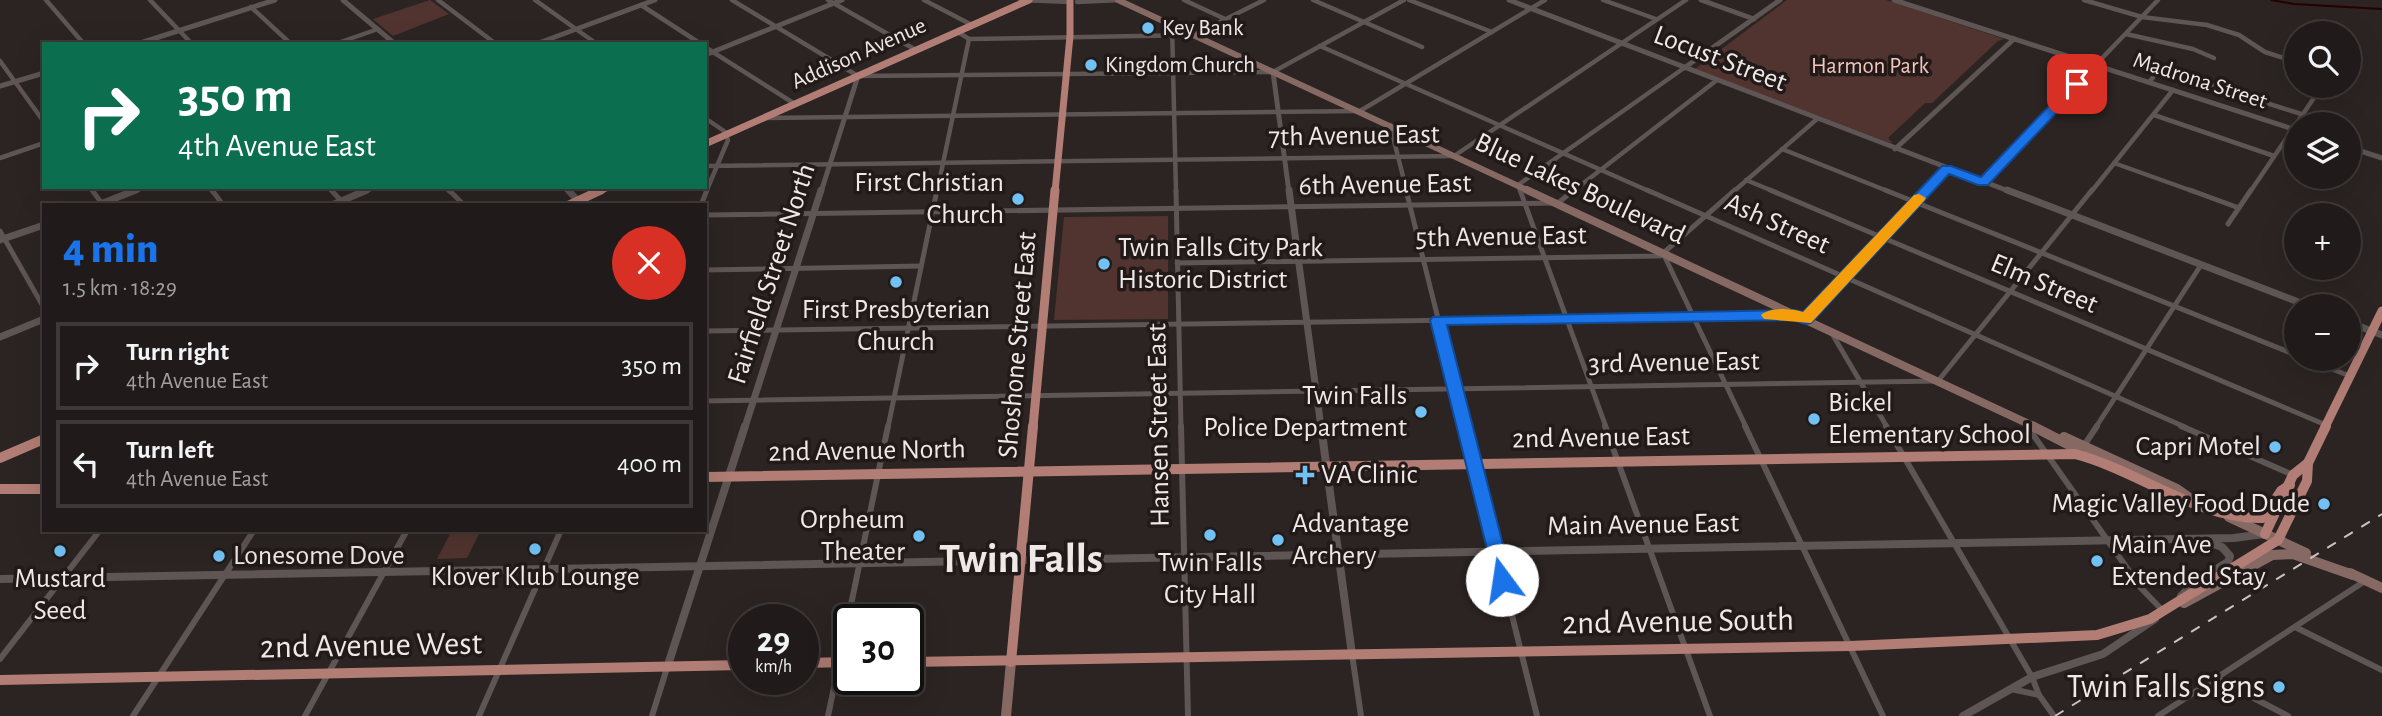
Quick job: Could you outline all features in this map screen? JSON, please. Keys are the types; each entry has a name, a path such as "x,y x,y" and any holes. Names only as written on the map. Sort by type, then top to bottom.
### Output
{"main road":[{"name":"Blue Lakes Boulevard","path":"1119,0 1938,381 2080,450 2174,488 2196,502"},
{"name":"Addison Avenue","path":"707,143 1024,1"},
{"name":"Shoshone Street East","path":"1011,662 1073,3"},
{"path":"579,203 604,189"},
{"path":"2211,509 2250,520 2263,518 2281,491 2308,463 2350,376 2377,333 2382,311"},
{"path":"0,458 42,440"},
{"name":"2nd Avenue East","path":"1029,471 2047,455 2080,450 2196,502"},
{"path":"2278,540 2307,481 2308,463"},
{"name":"2nd Avenue North","path":"707,477 1029,471"},
{"path":"2265,534 2292,480"},
{"path":"0,489 42,489"},
{"path":"2196,502 2382,589"},
{"name":"2nd Avenue South","path":"1011,662 1186,656 1850,646 2097,635 2122,629 2166,611 2177,600 2278,540"},
{"path":"2166,611 2273,555 2293,554 2353,575"},
{"path":"924,662 1011,662 1006,716"},
{"name":"2nd Avenue West","path":"0,680 728,666"}],"street":[{"path":"46,0 82,42"},
{"path":"150,0 189,42"},
{"path":"143,42 275,0"},
{"path":"343,0 393,42"},
{"path":"438,0 493,42"},
{"path":"535,0 594,42"},
{"path":"541,42 655,0"},
{"path":"732,0 858,76 1273,72 1404,0"},
{"path":"707,54 831,2 842,0"},
{"path":"925,0 972,25"},
{"path":"1024,1 1073,3 1119,0"},
{"path":"1184,0 1226,19"},
{"path":"958,32 969,39 1194,35 1264,0"},
{"path":"1313,0 1422,47"},
{"path":"1409,0 1492,32"},
{"name":"Locust Street","path":"1508,0 2284,297"},
{"path":"764,118 1360,111 1545,0"},
{"path":"1603,0 1656,19"},
{"name":"7th Avenue East","path":"1058,161 1454,156 1686,0"},
{"path":"1701,0 1754,19"},
{"path":"1710,716 1647,548 1518,185 1780,0"},
{"name":"Madrona Street","path":"1894,0 2284,127"},
{"path":"2084,0 2142,17 2207,25 2239,35 2265,52 2284,58"},
{"path":"1983,182 2158,0"},
{"path":"831,2 916,50"},
{"path":"641,5 698,42"},
{"path":"251,7 290,42"},
{"name":"Hansen Street East","path":"1172,25 1188,716"},
{"path":"341,42 379,29"},
{"path":"2126,34 2193,49 2214,58"},
{"path":"854,604 969,39"},
{"path":"1895,149 2014,39"},
{"name":"Ash Street","path":"1320,46 1845,276 2292,480"},
{"path":"707,48 795,104"},
{"path":"0,61 42,119"},
{"path":"1273,72 1361,716"},
{"path":"0,86 42,73"},
{"path":"2149,82 2157,74"},
{"name":"Fairfield Street North","path":"667,668 858,76"},
{"path":"1559,204 1717,80"},
{"path":"2210,85 2295,112"},
{"path":"1938,381 2173,90"},
{"path":"2154,116 2274,156"},
{"path":"1817,119 1663,253 1883,716"},
{"path":"702,203 728,142 727,135 707,120"},
{"path":"1390,125 1537,716"},
{"path":"2228,224 2284,142"},
{"path":"0,158 42,144"},
{"path":"1782,149 2284,350"},
{"path":"2361,151 2382,158"},
{"path":"707,166 1058,161"},
{"path":"2114,163 2239,208"},
{"path":"1805,319 1947,169"},
{"name":"Elm Street","path":"1746,180 2326,425"},
{"path":"104,203 140,189"},
{"path":"211,189 221,203"},
{"path":"330,189 343,203 372,189"},
{"path":"447,189 462,203"},
{"path":"567,189 579,203"},
{"name":"6th Avenue East","path":"707,215 1559,204"},
{"path":"2,240 42,226"},
{"path":"0,231 2,240 42,305"},
{"name":"5th Avenue East","path":"1177,262 1660,256 1663,253"},
{"path":"2080,450 2201,265"},
{"path":"707,270 921,266"},
{"path":"707,331 1795,315"},
{"path":"0,337 42,320"},
{"path":"1831,331 2011,640 2039,695 2054,716"},
{"path":"2337,371 2350,376"},
{"name":"3rd Avenue East","path":"707,401 1938,381"},
{"path":"1963,716 2032,677 2103,654 2166,611 2141,588 2023,421"},
{"path":"0,659 98,532"},
{"path":"133,716 253,532"},
{"path":"305,716 406,532"},
{"path":"479,716 560,532"},
{"name":"Main Avenue East","path":"0,579 2242,538 2265,534"},
{"path":"2177,600 2193,583 2229,560 2227,552 2215,544 2189,537"},
{"path":"2158,716 2365,581"},
{"path":"2295,627 2382,670"},
{"path":"652,716 667,668"},
{"path":"2217,679 2288,716"},
{"path":"2011,689 2039,695"},
{"path":"828,716 834,695"}],"green space":[{"path":"430,0 449,14 393,36 373,19"},
{"name":"Harmon Park","path":"1787,0 1886,0 2004,39 1998,41 1932,103 1925,103 1888,138 1893,143 1695,69"},
{"path":"1168,216 1168,319 1054,320 1064,217"},
{"path":"451,532 480,532 467,558 437,559"}],"waterway":[{"path":"2271,0 2294,4 2382,9"}],"railway":[{"path":"2055,716 2382,514"}],"slow traffic":[{"path":"1769,315 1795,315 1805,319 1919,198"}],"place":[{"name":"Key Bank","path":"1148,28"},
{"name":"Kingdom Church","path":"1091,65"},
{"name":"First Christian Church","path":"1018,199"},
{"name":"Twin Falls City Park Historic District","path":"1104,264"},
{"name":"First Presbyterian Church","path":"896,282"},
{"name":"Twin Falls Police Department","path":"1421,412"},
{"name":"Bickel Elementary School","path":"1814,419"},
{"name":"Capri Motel","path":"2275,447"},
{"name":"VA Clinic","path":"1305,475"},
{"name":"Magic Valley Food Dude","path":"2324,504"},
{"name":"Twin Falls City Hall","path":"1210,535"},
{"name":"Orpheum Theater","path":"919,536"},
{"name":"Advantage Archery","path":"1278,540"},
{"name":"Klover Klub Lounge","path":"535,549"},
{"name":"Mustard Seed","path":"60,551"},
{"name":"Lonesome Dove","path":"219,556"},
{"name":"Main Ave Extended Stay","path":"2097,561"},
{"name":"Twin Falls Signs","path":"2279,687"}],"district":[{"name":"Twin Falls","path":"1021,559"}],"route":[{"path":"1502,580 1438,320 1795,315 1805,319 1947,169 1983,182 2077,84"}]}
